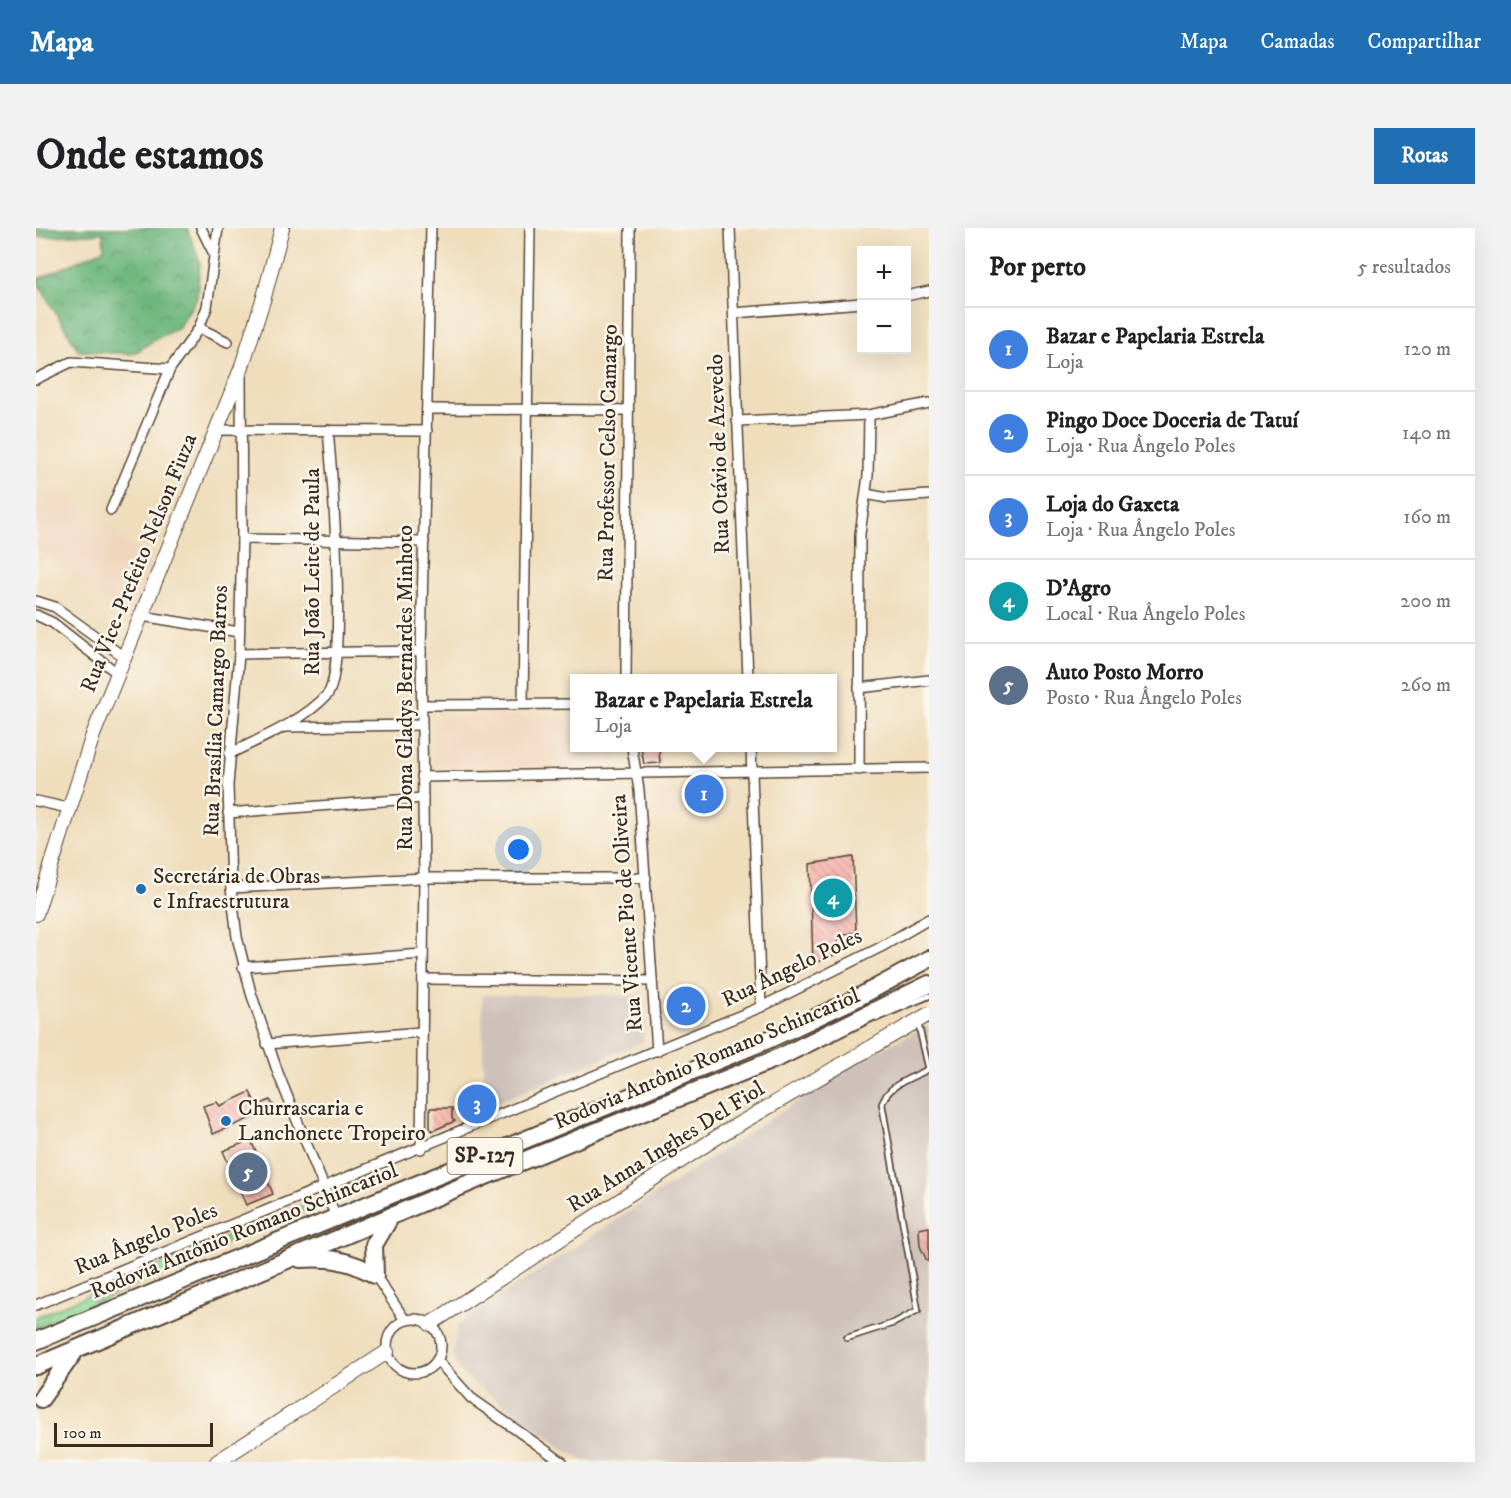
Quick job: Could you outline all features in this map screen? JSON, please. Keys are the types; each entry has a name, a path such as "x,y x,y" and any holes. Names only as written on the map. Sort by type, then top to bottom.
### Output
{"highway":[{"name":"Rodovia Antônio Romano Schincariol","path":"36,1341 770,1039 855,999 929,959"},
{"name":"Rodovia Antônio Romano Schincariol","path":"36,1366 391,1216 735,1077 826,1036 929,984"},
{"path":"287,1260 336,1259 351,1263 375,1275 374,1245 391,1216"},
{"path":"39,1401 76,1350"}],"street":[{"path":"201,228 214,254"},
{"path":"111,510 170,369 199,328 207,307 218,228"},
{"name":"Rua Vice-Prefeito Nelson Fiuza","path":"36,914 68,808 117,673 241,369 282,228"},
{"name":"Rua Dona Gladys Bernardes Minhoto","path":"421,1149 424,878 421,651 431,228"},
{"path":"523,704 530,228"},
{"name":"Rua Professor Celso Camargo","path":"626,674 630,228"},
{"name":"Rua Otávio de Azevedo","path":"730,228 748,674"},
{"path":"911,295 929,291"},
{"path":"734,312 857,303"},
{"path":"199,328 228,342"},
{"path":"36,379 71,362 170,369"},
{"name":"Rua Brasília Camargo Barros","path":"241,369 242,539 239,654 229,754 228,813 231,888 243,967 267,1044 336,1217"},
{"path":"242,387 217,430 427,431"},
{"path":"737,421 869,415 929,403"},
{"path":"427,409 628,410"},
{"path":"859,770 860,534 866,494 869,415"},
{"name":"Rua João Leite de Paula","path":"229,754 284,727 327,695 336,676 336,540 328,430"},
{"path":"866,494 887,498 929,495"},
{"path":"242,539 424,542"},
{"path":"36,601 55,607 124,657"},
{"path":"36,615 53,623 117,673"},
{"path":"142,616 239,632"},
{"path":"239,654 421,651"},
{"path":"859,688 929,681"},
{"path":"422,705 570,704"},
{"name":"Rua João Leite de Paula","path":"284,727 422,725"},
{"path":"633,752 636,773"},
{"path":"751,752 761,1007"},
{"path":"422,777 929,768"},
{"name":"Rua Vicente Pio de Oliveira","path":"636,773 646,878 657,1051"},
{"path":"228,813 423,798"},
{"path":"36,801 68,808"},
{"path":"231,888 424,878 646,878"},
{"name":"Rua Ângelo Poles","path":"36,1305 421,1149 761,1007 881,947 929,920"},
{"path":"243,967 423,954"},
{"path":"423,979 652,981"},
{"name":"Rua Anna Inghes Del Fiol","path":"430,1324 725,1132 923,1018"},
{"path":"267,1044 422,1032"},
{"path":"375,1275 405,1320"},
{"path":"416,1319 430,1324 438,1333 441,1342 437,1360 425,1371 408,1373 393,1364 387,1352 387,1339 391,1330 405,1320 416,1319"},
{"path":"217,1462 387,1352"},
{"path":"437,1360 471,1398 562,1462"}],"lane":[{"path":"826,1036 929,996"},
{"path":"847,1338 894,1323 918,1310 882,1104 885,1095 892,1088 929,1070 923,1018"}],"shaded area":[{"path":"58,485 153,566 130,621 36,548 36,513"},
{"path":"570,715 570,752 620,752 619,756 613,765 439,766 433,762 433,735 437,720 443,717"},
{"path":"662,791 695,793 696,814 653,814 652,800"},
{"path":"482,995 642,995 644,1041 484,1108"},
{"path":"929,1025 929,1462 587,1462 568,1452 462,1374 452,1356 458,1324 861,1059"}],"green space":[{"path":"36,228 187,228 200,262 197,298 178,328 133,354 79,351 36,280 104,249 103,233 36,237"},
{"path":"299,1206 305,1207 301,1214 203,1253 167,1273 36,1328 36,1317"}],"building":[{"path":"642,752 659,752 660,763 644,764"},
{"path":"853,857 856,932 838,936 839,953 813,964 810,864"},
{"path":"703,996 704,1015 669,1015 668,997"},
{"name":"Churrascaria e Lanchonete Tropeiro","path":"250,1092 257,1106 270,1100 275,1108 213,1134 203,1106 217,1102 220,1106"},
{"path":"471,1100 482,1100 482,1108 471,1108"},
{"path":"430,1108 452,1108 452,1119 455,1121 432,1131"},
{"path":"251,1140 273,1194 246,1205 223,1151"},
{"path":"929,1227 929,1261 927,1261 920,1246 919,1229"}],"place":[{"name":"Bazar e Papelaria Estrela","path":"704,794"},
{"name":"Secretária de Obras e Infraestrutura","path":"141,889"},
{"name":"D'Agro","path":"833,898"},
{"name":"Pingo Doce Doceria de Tatuí","path":"686,1006"},
{"name":"Loja do Gaxeta","path":"477,1104"},
{"name":"Churrascaria e Lanchonete Tropeiro","path":"226,1121"},
{"name":"Auto Posto Morro","path":"248,1172"}]}
